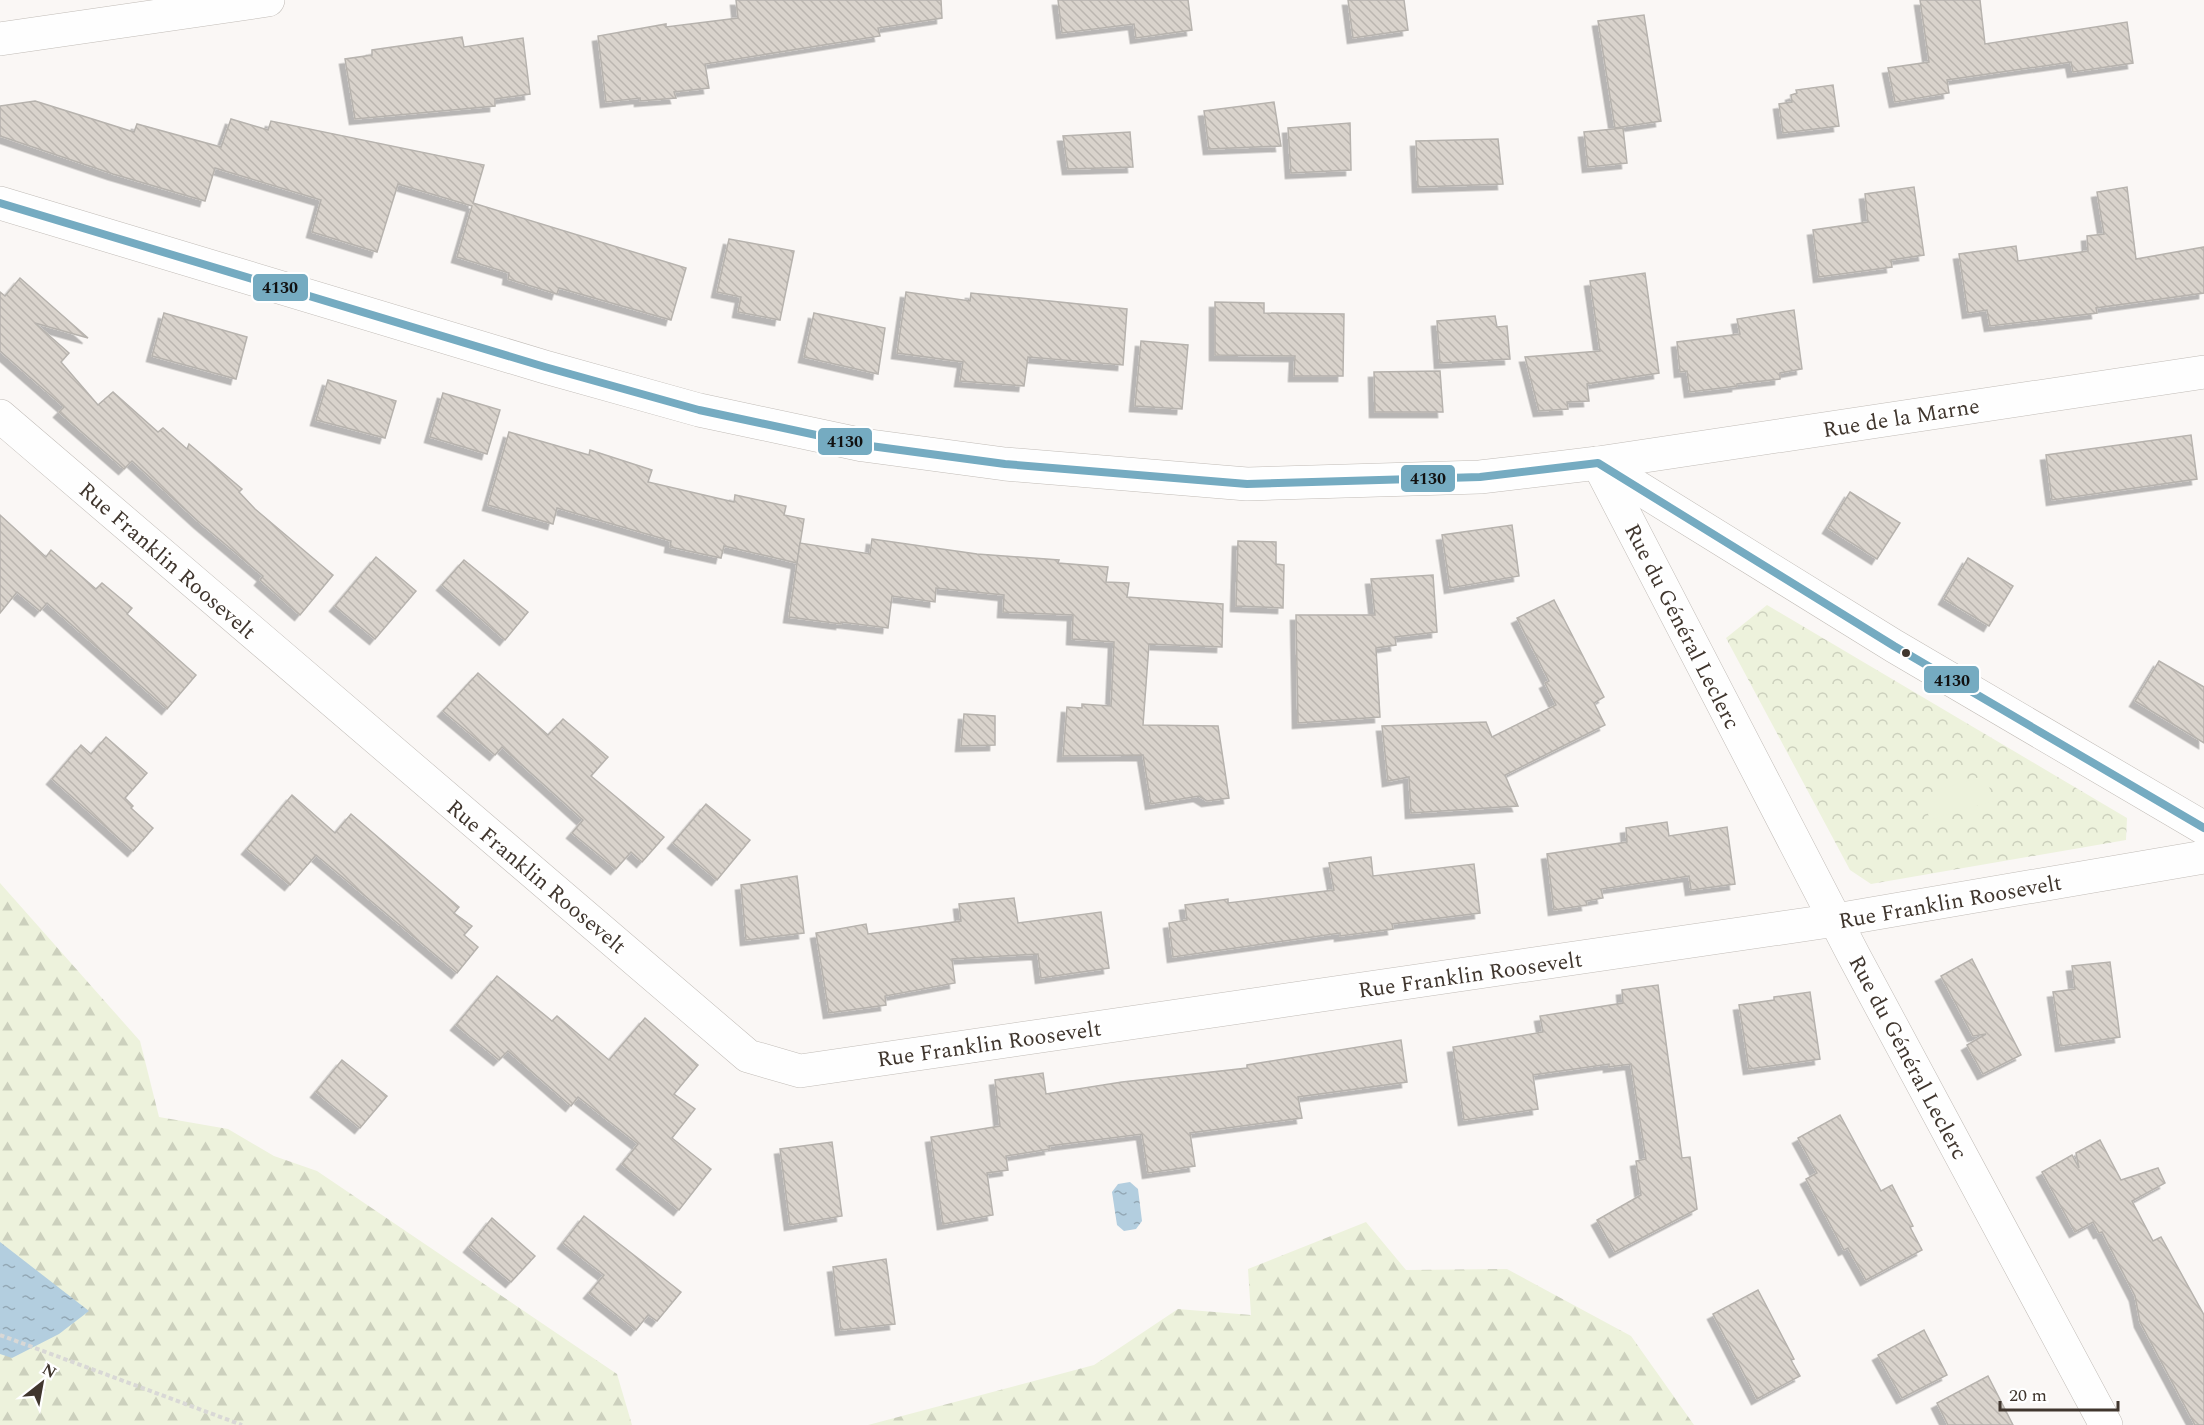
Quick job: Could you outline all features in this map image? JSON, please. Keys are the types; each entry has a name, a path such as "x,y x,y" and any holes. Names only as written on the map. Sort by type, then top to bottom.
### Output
{"street":[{"path":"0,39 268,0"},
{"name":"Rue de la Marne","path":"0,203 534,364 699,410 863,445 1005,464 1247,484 1480,477 1598,463 2204,372"},
{"name":"Rue Franklin Roosevelt","path":"0,416 748,1056 800,1071 1836,920 2204,857"},
{"path":"1598,463 1904,651 2204,828"},
{"name":"Rue du Général Leclerc","path":"1598,463 1836,920 2106,1425"}],"path":[{"path":"0,1336 242,1425"}],"green space":[{"path":"1767,605 2127,818 2126,840 1871,884 1850,870 1726,638"},
{"path":"1986,775 1993,801 1930,820 1922,795"},
{"path":"0,883 140,1041 159,1117 228,1129 274,1156 317,1171 617,1374 632,1425 0,1425"},
{"path":"1366,1222 1406,1270 1507,1269 1631,1336 1694,1425 868,1425 1094,1365 1178,1309 1251,1315 1248,1269"}],"water":[{"path":"1130,1182 1138,1189 1142,1221 1136,1229 1124,1231 1117,1225 1112,1192 1118,1184"},
{"path":"0,1242 89,1311 59,1334 12,1358 0,1354"}],"building":[{"path":"736,0 941,0 942,18 878,28 880,36 705,64 709,88 674,92 676,98 640,101 640,98 606,102 598,36 666,24 666,27 738,18"},
{"path":"1058,0 1188,0 1192,30 1136,38 1134,24 1062,33"},
{"path":"1348,0 1404,0 1408,30 1353,38"},
{"path":"1920,0 1980,0 1985,44 2127,22 2133,63 2073,72 2071,62 1947,80 1949,93 1895,102 1888,68 1929,62"},
{"path":"1644,15 1661,121 1615,128 1598,21"},
{"path":"462,37 464,47 523,38 530,94 495,99 495,106 355,119 345,59 372,55 372,50"},
{"path":"1833,85 1839,126 1783,133 1779,104 1792,102 1791,95 1797,93 1796,90"},
{"path":"35,101 134,132 137,124 221,147 231,119 268,130 271,121 484,165 473,203 686,268 671,320 559,288 557,294 508,279 509,273 457,257 472,206 398,184 377,252 312,232 321,200 215,168 205,201 113,174 0,136 0,106"},
{"path":"1274,102 1281,146 1209,149 1204,111"},
{"path":"1350,123 1351,170 1291,173 1288,128"},
{"path":"1623,128 1627,163 1588,167 1584,132"},
{"path":"1130,132 1133,167 1068,169 1063,136"},
{"path":"1498,139 1503,184 1418,187 1416,141"},
{"path":"1914,187 1924,255 1891,260 1892,267 1819,277 1813,230 1868,222 1865,194"},
{"path":"2127,187 2136,259 2204,247 2204,293 2096,308 2097,313 1990,326 1987,310 1968,313 1959,254 2016,246 2018,261 2088,251 2087,236 2104,234 2097,192"},
{"path":"729,239 794,251 780,320 738,312 741,297 717,292"},
{"path":"1645,273 1659,373 1587,384 1589,401 1567,402 1568,409 1539,411 1525,357 1600,351 1590,281"},
{"path":"20,278 88,338 35,323 69,353 61,362 98,405 113,392 158,432 163,428 187,449 189,444 242,489 239,492 255,509 333,575 300,615 260,580 263,576 132,461 124,469 59,412 64,407 0,351 0,292 5,296"},
{"path":"906,292 970,301 971,293 1127,309 1123,365 1028,357 1024,386 960,381 963,362 897,353"},
{"path":"1215,302 1264,303 1264,313 1344,314 1343,376 1294,376 1295,356 1215,355"},
{"path":"1794,310 1802,369 1780,373 1780,379 1690,392 1687,371 1680,372 1677,342 1740,334 1737,319"},
{"path":"164,313 247,337 236,379 152,356"},
{"path":"814,313 885,328 878,374 804,357"},
{"path":"1495,316 1497,327 1507,326 1510,359 1440,363 1437,321"},
{"path":"1141,341 1188,345 1182,409 1135,406"},
{"path":"1440,371 1443,412 1375,412 1374,372"},
{"path":"328,380 396,401 385,438 316,420"},
{"path":"443,393 500,410 487,454 430,437"},
{"path":"509,432 589,455 590,450 652,470 648,482 734,502 735,495 786,506 784,515 804,519 797,563 724,546 721,558 670,547 671,541 557,508 553,524 488,505"},
{"path":"2191,435 2197,479 2052,500 2046,455"},
{"path":"1850,492 1900,523 1877,559 1828,528"},
{"path":"0,515 46,557 51,550 96,589 102,583 132,608 127,614 196,675 167,709 47,603 40,611 17,592 0,613"},
{"path":"1512,525 1519,576 1450,588 1442,535"},
{"path":"872,539 977,554 1059,560 1058,563 1108,567 1106,582 1129,583 1127,597 1223,604 1222,647 1149,644 1143,725 1218,726 1229,798 1207,801 1199,796 1151,804 1143,755 1063,756 1067,707 1082,708 1082,704 1111,706 1114,642 1072,639 1073,615 1003,612 1004,595 936,588 935,602 892,596 888,628 789,617 800,543 870,554"},
{"path":"1238,541 1276,542 1276,564 1284,565 1283,608 1236,606"},
{"path":"376,557 416,591 375,639 335,606"},
{"path":"1968,558 2013,586 1989,626 1944,599"},
{"path":"464,560 528,612 505,640 442,585"},
{"path":"1433,575 1437,632 1395,637 1396,645 1376,648 1380,717 1298,723 1296,615 1375,615 1371,579"},
{"path":"1554,600 1604,697 1594,703 1605,725 1505,775 1518,806 1411,813 1409,777 1388,781 1382,726 1486,722 1492,737 1556,705 1545,683 1549,681 1517,618"},
{"path":"2159,661 2204,687 2204,743 2135,701"},
{"path":"478,673 548,735 563,719 608,757 591,776 664,837 642,862 631,852 616,869 572,833 583,820 502,747 495,755 443,711"},
{"path":"964,714 995,716 995,745 961,746"},
{"path":"106,737 147,773 125,798 133,806 131,808 153,828 133,851 52,779 81,745 91,754"},
{"path":"292,795 335,833 351,814 459,907 454,913 472,926 464,935 478,947 457,973 316,855 290,885 247,849"},
{"path":"706,804 750,840 717,880 673,843"},
{"path":"1667,822 1669,836 1727,827 1735,884 1691,890 1689,876 1601,889 1603,898 1586,901 1587,905 1554,910 1547,854 1627,842 1626,828"},
{"path":"1371,857 1373,876 1474,864 1480,913 1392,924 1393,929 1340,936 1340,933 1173,957 1169,923 1187,920 1185,905 1228,899 1228,903 1334,890 1329,863"},
{"path":"797,876 804,933 746,940 741,885"},
{"path":"1014,898 1018,923 1101,912 1109,968 1041,978 1038,954 952,959 955,983 885,996 886,1005 829,1013 816,933 866,924 868,934 961,921 959,904"},
{"path":"1972,959 2021,1055 1983,1074 1967,1045 1986,1034 1973,1036 1941,976"},
{"path":"2110,962 2120,1037 2061,1046 2053,992 2075,989 2072,966"},
{"path":"497,976 552,1021 557,1016 609,1060 645,1018 698,1065 674,1094 695,1109 672,1138 711,1169 679,1210 622,1164 638,1144 578,1097 571,1106 508,1051 499,1060 456,1025"},
{"path":"1658,985 1682,1158 1690,1157 1697,1209 1615,1252 1597,1220 1641,1195 1636,1161 1646,1159 1631,1064 1609,1067 1609,1064 1533,1075 1538,1109 1464,1120 1453,1047 1543,1032 1540,1016 1623,1003 1622,990"},
{"path":"1810,992 1820,1059 1749,1069 1739,1005"},
{"path":"1401,1040 1407,1082 1298,1097 1302,1118 1190,1133 1195,1166 1148,1173 1142,1134 1049,1146 1050,1149 1006,1156 1008,1170 987,1173 993,1215 943,1224 931,1137 1000,1126 995,1080 1043,1073 1046,1094 1122,1082 1247,1068 1247,1065"},
{"path":"342,1060 387,1096 360,1128 316,1092"},
{"path":"1840,1115 1881,1191 1892,1185 1913,1226 1910,1227 1922,1250 1866,1280 1848,1248 1844,1250 1806,1179 1817,1173 1798,1138"},
{"path":"2100,1140 2121,1180 2158,1168 2165,1183 2132,1201 2153,1241 2161,1237 2204,1315 2204,1425 2195,1425 2140,1322 2135,1296 2102,1232 2099,1233 2093,1222 2075,1232 2042,1172 2072,1155 2079,1168 2076,1153"},
{"path":"832,1142 842,1216 790,1225 780,1149"},
{"path":"584,1216 681,1292 657,1321 648,1315 636,1330 589,1293 604,1275 563,1243"},
{"path":"492,1218 535,1256 511,1282 469,1247"},
{"path":"886,1259 895,1324 841,1330 833,1267"},
{"path":"1758,1290 1794,1359 1791,1360 1800,1376 1757,1399 1713,1314"},
{"path":"1924,1330 1947,1375 1902,1398 1878,1355"},
{"path":"1988,1376 2013,1425 1948,1425 1937,1403"}],"transit line":[{"name":"4130","path":"0,203 545,367 699,410 863,445 1005,464 1247,484 1480,477 1598,463 1894,646 2204,828"}]}
